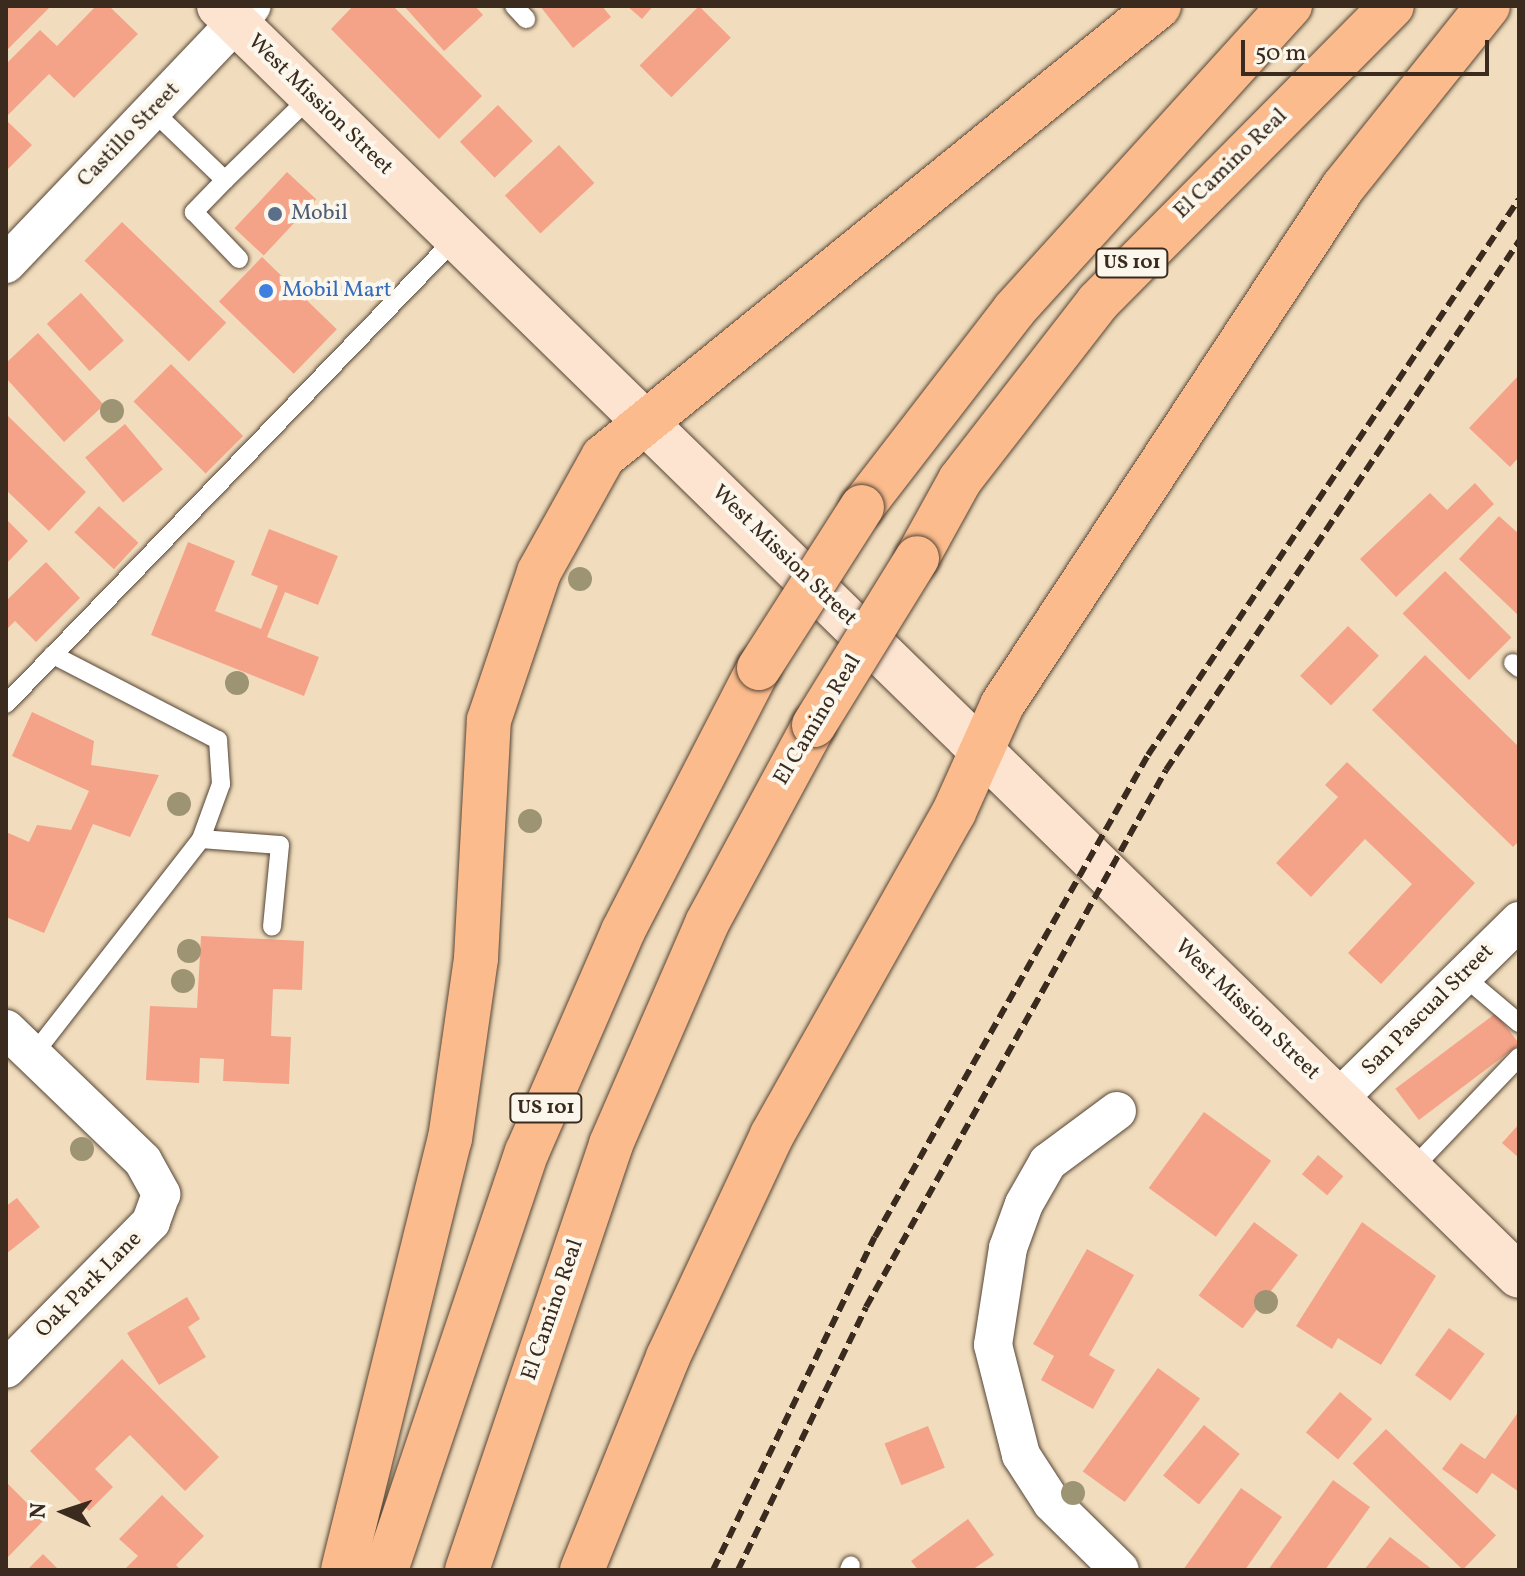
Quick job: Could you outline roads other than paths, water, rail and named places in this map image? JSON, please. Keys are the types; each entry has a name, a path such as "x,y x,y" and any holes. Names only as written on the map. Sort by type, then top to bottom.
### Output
{"highway":[{"path":"343,1570 466,1054 487,735 507,650 539,572 603,457 1159,6"},
{"name":"US 101","path":"386,1570 527,1152 623,931 759,668 862,507 1014,310 1290,6"},
{"name":"El Camino Real","path":"467,1570 611,1144 707,923 814,725 917,558 960,480 1098,302 1392,6"},
{"path":"582,1570 668,1357 772,1135 983,753 1002,705 1177,429 1343,187 1488,6"}],"main road":[{"name":"West Mission Street","path":"236,11 311,96 456,238 571,357 646,421 1519,1276"}],"street":[{"name":"Castillo Street","path":"6,264 152,110 236,11"},
{"name":"San Pascual Street","path":"1338,1099 1461,974 1519,921"},
{"path":"6,1029 33,1055"},
{"name":"Oak Park Lane","path":"6,1369 151,1222 161,1194 143,1161 33,1055"},
{"path":"1117,1111 1048,1162 1024,1204 1008,1248 993,1345 1021,1455 1052,1503 1120,1570"}],"lane":[{"path":"239,259 194,212 311,96"},
{"path":"152,110 225,180"},
{"path":"6,704 456,238"},
{"path":"33,1055 201,839 221,784 218,740 53,655"},
{"path":"201,839 280,845 272,927"},
{"path":"1461,974 1519,1023"},
{"path":"1412,1169 1519,1057"}],"railway":[{"path":"713,1570 875,1237 1148,755 1519,199"},
{"path":"738,1570 866,1307 1166,770 1519,241"}],"place":[{"name":"Mobil","path":"275,214"},
{"name":"Mobil Mart","path":"266,291"}]}
